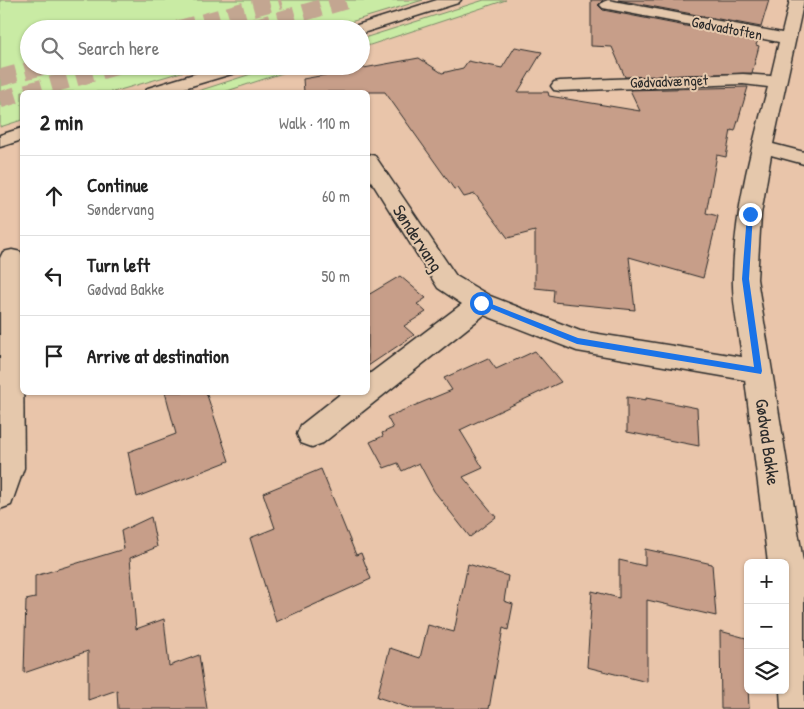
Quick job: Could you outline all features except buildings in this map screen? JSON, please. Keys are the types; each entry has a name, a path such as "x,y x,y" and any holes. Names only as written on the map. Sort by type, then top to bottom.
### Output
{"street":[{"path":"370,26 453,0"},
{"name":"Gødvad Bakke","path":"798,0 762,147 750,214 745,279 793,613 801,709"},
{"name":"Gødvadtoften","path":"608,5 788,39"},
{"path":"161,90 210,75"},
{"name":"Gødvadvænget","path":"560,86 743,79 778,82"},
{"path":"0,141 20,135"},
{"path":"762,147 804,158"},
{"name":"Søndervang","path":"370,163 447,282 481,303 577,341 758,371"},
{"path":"0,494 8,468 12,258"},
{"path":"370,389 481,303"},
{"path":"312,434 362,395"}],"green space":[{"path":"0,0 423,0 357,20 20,20 20,75 171,75 120,90 20,90 20,121 0,127"},
{"path":"484,0 506,0 370,45 370,36"},
{"path":"248,75 276,75 230,90 201,90"}],"tunnel":[{"path":"210,20 281,0"},
{"path":"278,20 348,0"},
{"path":"0,78 20,73"},
{"path":"33,90 86,75"},
{"path":"0,100 20,94"}],"route":[{"path":"481,303 577,341 758,371 745,279 750,214"}]}
